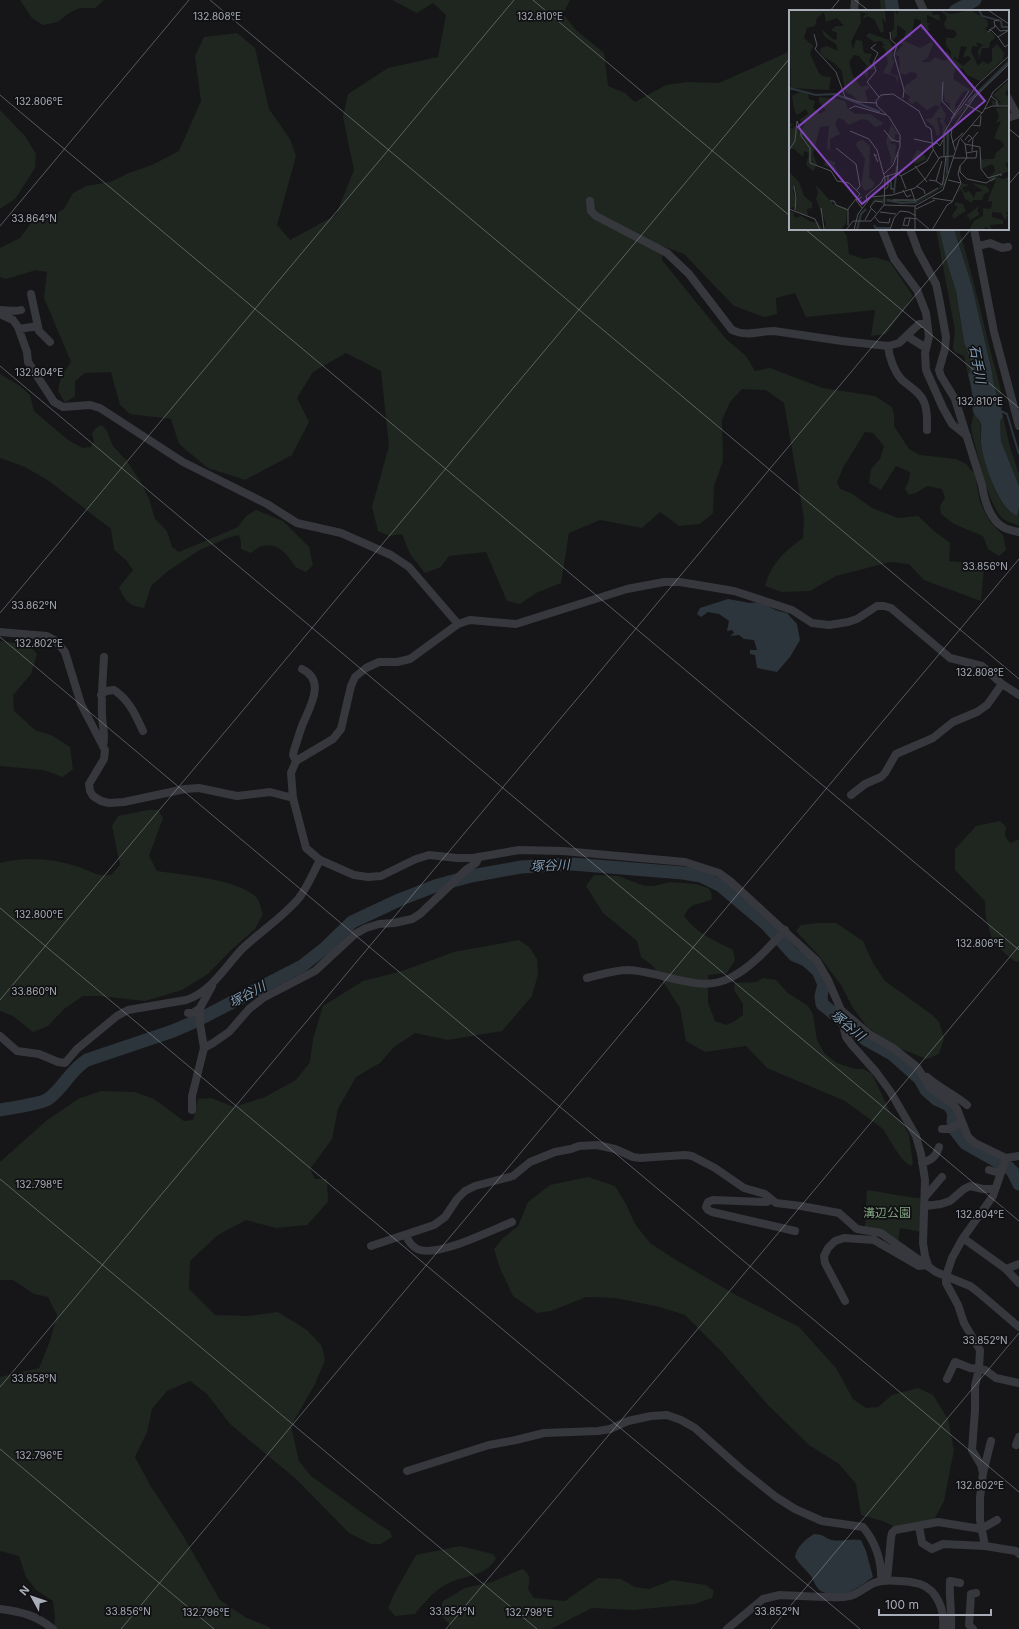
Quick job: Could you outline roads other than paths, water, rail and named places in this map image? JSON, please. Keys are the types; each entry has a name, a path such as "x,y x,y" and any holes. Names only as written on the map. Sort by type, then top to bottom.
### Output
{"street":[{"path":"854,10 855,0"},
{"path":"919,0 924,10"},
{"path":"1009,100 1018,114"},
{"path":"590,201 591,211 596,216 667,253 679,264 732,330 740,334 750,335 764,331 787,332 842,341 888,346 899,343 913,328 919,324 927,324"},
{"path":"882,230 894,259 917,290 926,313 929,337 925,353 926,370 952,424 968,437"},
{"path":"910,230 918,250 936,284 946,337 945,349 939,370 955,399 982,485 983,497 997,523 1002,527 1019,532"},
{"path":"974,230 979,246 994,332 1019,426"},
{"path":"979,246 990,243 1002,248 1008,247"},
{"path":"31,294 38,326 40,331 50,342"},
{"path":"0,310 13,312 22,310"},
{"path":"0,314 13,320 19,330 27,352 28,362 50,397 58,406 90,405 100,408 183,462 267,504 297,522 341,533 400,560 409,567 458,624"},
{"path":"19,330 38,326"},
{"path":"907,336 926,348"},
{"path":"888,346 891,360 896,372 902,380 920,395 924,403 927,415 926,430"},
{"path":"928,1265 925,1256 924,1243 925,1180 919,1144 907,1120 890,1090 846,1036 841,1012 828,980 817,961 783,932 740,889 719,873 685,862 542,850 519,850 479,857 458,858 429,855 416,859 381,876 368,878 354,875 320,860 306,848 293,798 291,773 296,761 333,739 341,729 355,677 366,668 379,662 397,662 410,659 458,624 470,620 516,624 628,589 664,582 680,582 713,586 774,603 792,610 812,623 830,625 848,622 857,619 877,606 891,608 950,658 982,666 1002,684 1018,692"},
{"path":"0,632 47,636 56,641 65,652 81,704 105,750 104,759 89,784 90,791 93,796 101,801 109,803 124,802 185,789 199,788 237,796 270,792 293,798"},
{"path":"103,746 105,737 102,719 101,696 104,657"},
{"path":"296,761 293,755 294,750 315,692 314,681 308,672 302,669"},
{"path":"851,795 864,784 880,777 886,772 896,754 902,750 933,738 953,722 977,712 987,705 1002,684"},
{"path":"101,696 106,691 114,690 125,697 135,713 143,731"},
{"path":"204,1048 213,1044 229,1032 249,1009 263,998 315,971 355,934 366,928 379,924 394,923 412,919 420,914 462,874 476,863 479,857"},
{"path":"0,1036 17,1051 39,1054 58,1062 65,1063 81,1045 102,1030 117,1016 128,1010 186,1000 195,997 212,982 242,950 298,899 306,888 320,860"},
{"path":"587,978 613,971 628,970 702,984 715,983 729,979 741,972 783,932"},
{"path":"192,1110 192,1096 204,1048 200,1015 211,990 212,982"},
{"path":"188,1013 193,1012 200,1015"},
{"path":"841,1012 869,1034 893,1048 940,1088 951,1093 967,1105"},
{"path":"917,1067 931,1088 953,1104 957,1109 957,1125 968,1137 1003,1165"},
{"path":"942,1129 957,1125"},
{"path":"371,1246 440,1222 457,1199 465,1191 475,1186 513,1176 530,1162 555,1152 588,1145 597,1145 615,1148 633,1157 640,1158 678,1155 692,1156 715,1168 744,1188 760,1192 771,1200 782,1204 839,1213 857,1229 881,1233 936,1272 970,1286 1019,1327"},
{"path":"922,1164 932,1160 937,1154 939,1147"},
{"path":"989,1170 1003,1165 1019,1156"},
{"path":"983,1473 981,1465 972,1450 975,1386 979,1369 980,1350 964,1323 958,1305 946,1283 946,1276 952,1258 963,1238 993,1196 1003,1165"},
{"path":"925,1197 942,1177"},
{"path":"925,1206 950,1201 970,1186 983,1189 995,1189"},
{"path":"771,1200 767,1202 713,1200 708,1202 706,1207 712,1212 795,1231"},
{"path":"406,1235 411,1244 420,1250 440,1249 461,1243 512,1222"},
{"path":"845,1301 825,1263 824,1256 828,1248 835,1241 844,1238 874,1240 919,1266 928,1265"},
{"path":"963,1238 1006,1269 1019,1283"},
{"path":"1006,1269 1019,1264"},
{"path":"946,1378 956,1362 970,1368 985,1370 996,1378 1019,1383"},
{"path":"407,1471 489,1445 544,1433 598,1432 610,1429 628,1421 651,1416 667,1415 681,1420 695,1428 741,1469 776,1497 794,1509 822,1521 863,1527 870,1535 876,1549 884,1581"},
{"path":"985,1546 981,1529 980,1498 983,1473 991,1441"},
{"path":"884,1581 892,1534 896,1530 938,1522 981,1529 996,1520"},
{"path":"919,1526 922,1543 932,1549 943,1544 985,1546 1016,1551 1019,1554"},
{"path":"727,1629 763,1599 769,1596 846,1597 856,1594 874,1583 884,1581 911,1582 927,1587 934,1594 942,1608 944,1615 943,1629"},
{"path":"951,1629 951,1605 949,1594 950,1581 960,1582"},
{"path":"973,1629 969,1625 971,1594 976,1594"},
{"path":"0,1609 40,1618 53,1629"}],"water":[{"path":"939,230 954,230 972,286 1003,417 1000,421 1001,441 1019,486 1019,508 1017,516 1010,512 998,495 985,462 982,451 981,425 980,421 973,412 972,393 968,375 971,370 970,359 964,342 956,291"},
{"path":"728,599 750,603 759,602 778,611 787,613 797,624 800,640 790,657 777,672 757,668 755,655 750,654 750,650 757,650 754,640 744,639 739,635 730,636 734,633 732,630 727,631 729,621 719,614 708,612 701,617 697,614 700,608"},
{"path":"814,1534 835,1540 861,1540 866,1551 873,1577 855,1589 842,1594 828,1594 819,1590 811,1576 795,1557 800,1546"}],"waterway":[{"name":"石手川","path":"891,0 893,10"},
{"path":"957,10 975,0"},
{"path":"1001,411 1007,414 1019,454"},
{"name":"塚谷川","path":"0,1110 44,1101 54,1095 76,1069 87,1060 173,1031 196,1021 302,966 325,948 352,922 399,900 435,886 471,876 521,867 572,864 683,873 701,876 721,886 766,924 794,955 806,960 818,971 824,984 821,996 822,1004 865,1039 892,1054 920,1079 926,1090 936,1099 949,1105 954,1113 953,1121 955,1130 965,1143 1009,1168 1013,1172 1019,1184"}],"park label":[{"name":"溝辺公園","path":"887,1213"}]}
